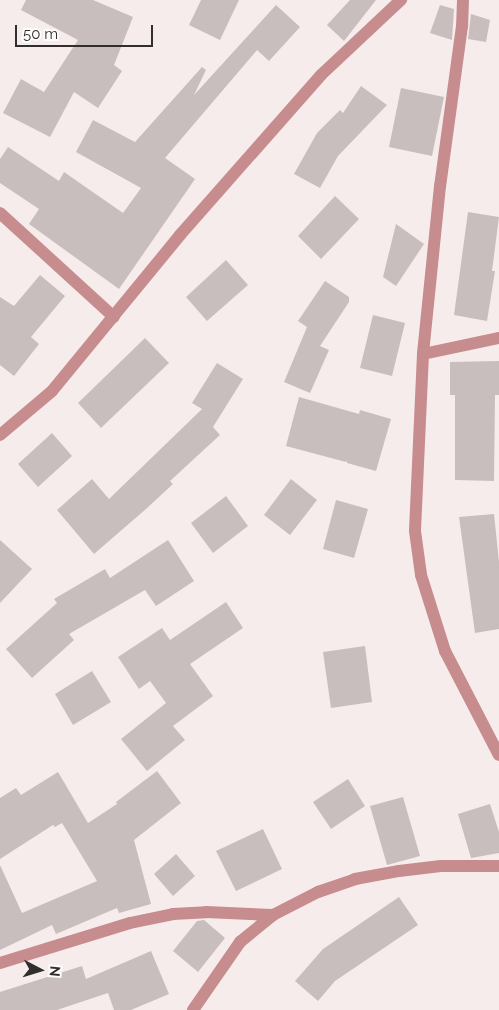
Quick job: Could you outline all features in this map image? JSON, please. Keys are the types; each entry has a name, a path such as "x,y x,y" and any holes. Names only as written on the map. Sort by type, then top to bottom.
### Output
{"street":[{"path":"0,435 52,391 180,235 321,75 401,0"},
{"path":"463,0 462,26 440,186 423,354 414,498 421,575 446,650 499,755"},
{"path":"0,213 114,317"},
{"path":"423,354 499,338"},
{"path":"192,1010 240,942 273,916 318,892 354,879 441,866 499,866"},
{"path":"0,963 130,923 173,914 206,912 273,916"}],"building":[{"path":"26,0 93,0 133,17 114,65 122,71 98,108 74,92 50,137 3,113 21,79 44,92 78,40 21,10"},
{"path":"201,0 239,0 220,40 189,25"},
{"path":"350,0 376,0 344,41 327,25"},
{"path":"276,5 300,27 269,61 257,50 165,158 195,179 119,289 29,224 39,209 0,183 0,159 8,147 59,181 64,172 123,213 141,188 76,152 93,120 135,142 202,67 206,70 194,95"},
{"path":"440,5 454,9 452,40 430,33"},
{"path":"471,14 490,20 486,42 468,39"},
{"path":"361,86 387,105 338,156 320,188 294,174 317,133 340,110 343,113"},
{"path":"401,88 444,97 432,156 389,147"},
{"path":"335,196 359,219 321,259 298,236"},
{"path":"468,212 499,217 492,271 495,271 487,321 454,315"},
{"path":"396,224 424,244 396,286 383,277"},
{"path":"226,260 248,285 207,321 186,297"},
{"path":"40,275 65,296 31,337 39,344 14,376 0,365 0,297 14,306"},
{"path":"325,281 349,297 349,302 320,346 329,350 310,393 284,382 307,327 298,321"},
{"path":"373,315 405,323 392,376 360,368"},
{"path":"145,338 169,363 101,428 78,403"},
{"path":"499,361 499,395 495,395 494,481 455,480 455,395 450,395 450,362"},
{"path":"217,363 243,379 213,427 220,435 170,481 173,484 94,554 57,510 92,479 109,499 202,409 192,403"},
{"path":"299,397 359,414 360,410 391,419 376,471 347,463 347,460 346,462 286,446"},
{"path":"52,433 72,456 38,487 18,464"},
{"path":"291,479 317,500 290,535 264,515"},
{"path":"226,496 248,526 213,553 191,523"},
{"path":"336,500 368,509 354,558 323,549"},
{"path":"494,514 499,562 499,629 475,633 459,517"},
{"path":"0,540 32,569 0,603"},
{"path":"168,540 194,581 156,606 145,590 69,634 74,640 32,678 6,649 57,603 54,599 105,569 110,578"},
{"path":"226,602 243,628 190,664 213,696 173,726 185,740 147,771 121,739 166,703 150,681 139,689 118,657 162,628 170,640"},
{"path":"365,646 372,702 331,708 323,652"},
{"path":"92,671 111,702 73,725 55,694"},
{"path":"157,771 181,803 134,840 151,904 119,913 117,908 56,934 52,925 0,950 0,865 22,913 97,881 62,823 55,827 53,825 0,859 0,798 16,788 21,795 58,772 88,823 117,804 116,802"},
{"path":"348,779 365,806 331,829 313,802"},
{"path":"403,797 420,856 387,865 370,806"},
{"path":"490,804 499,832 499,853 471,858 458,814"},
{"path":"263,829 282,869 236,891 216,851"},
{"path":"176,854 195,876 173,896 154,874"},
{"path":"399,897 418,925 335,981 318,1001 295,981 323,949"},
{"path":"204,920 225,938 198,972 173,951 197,921"},
{"path":"151,951 169,994 131,1010 114,1010 108,993 57,1010 0,1010 0,992 82,966 86,979"}]}
